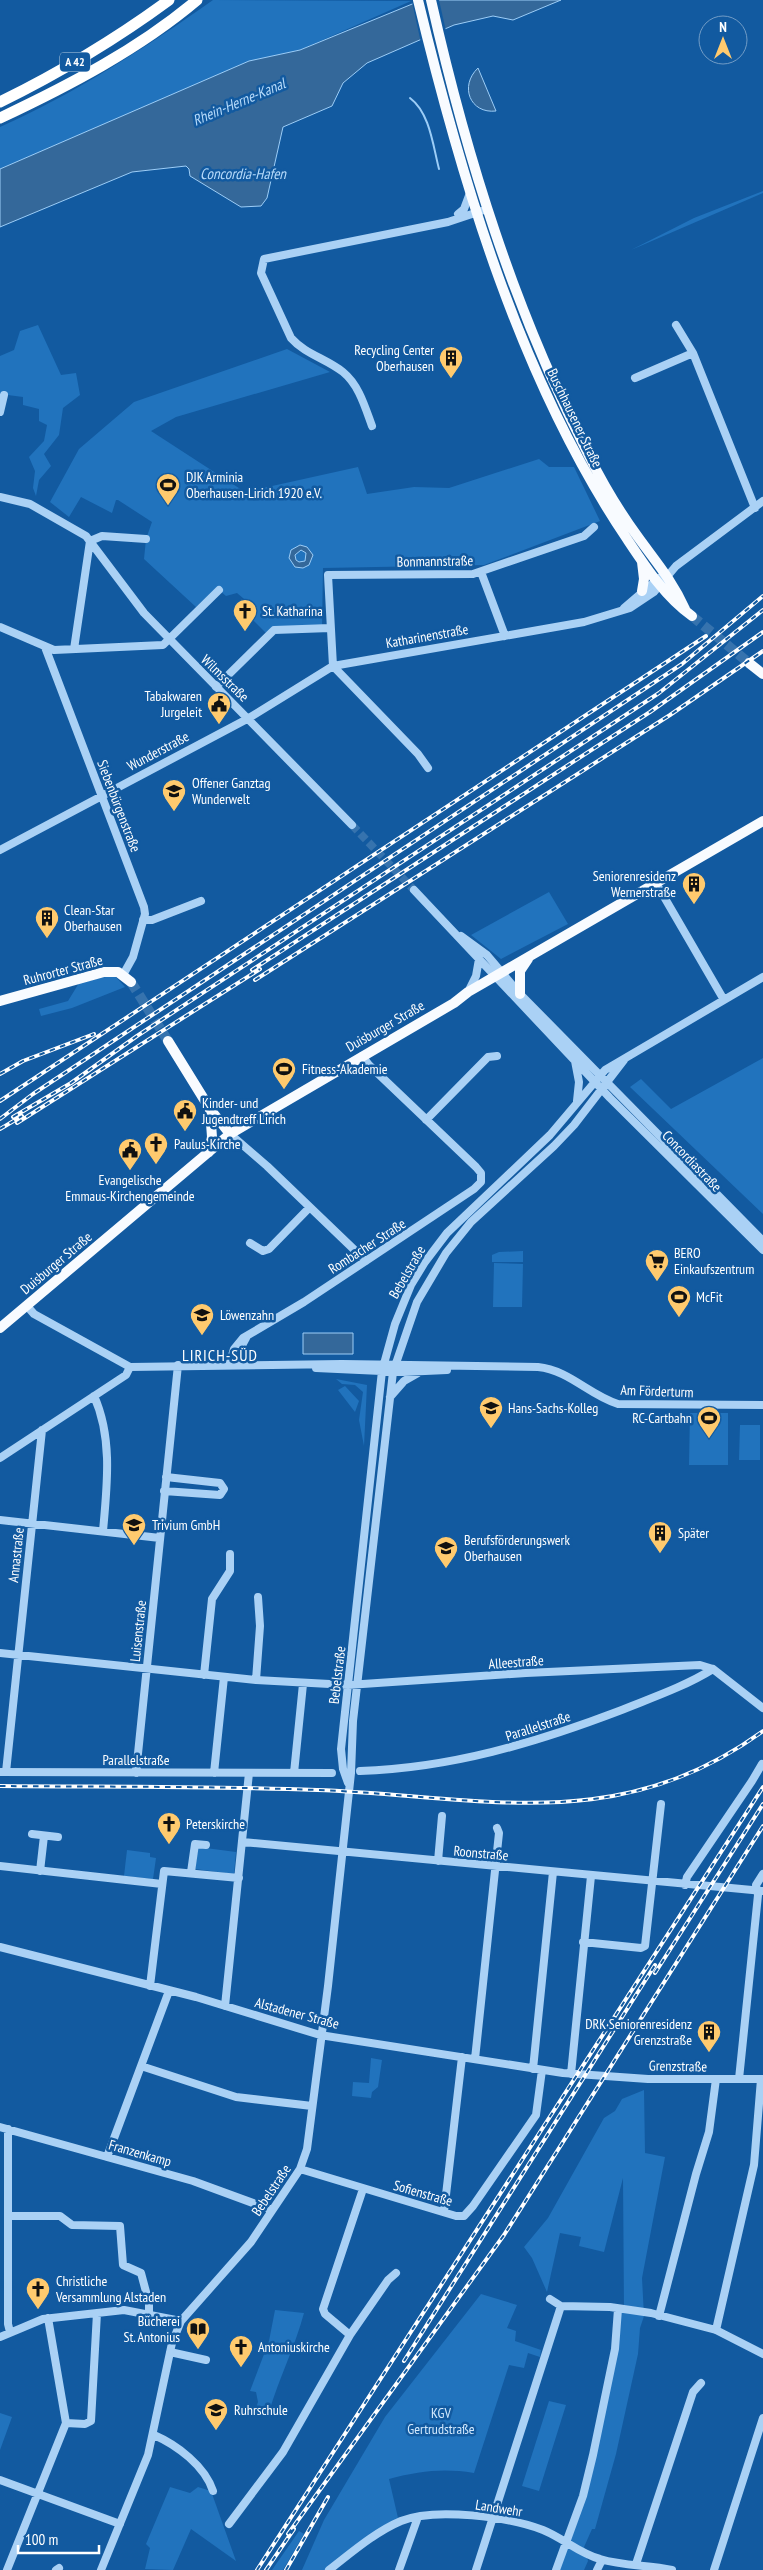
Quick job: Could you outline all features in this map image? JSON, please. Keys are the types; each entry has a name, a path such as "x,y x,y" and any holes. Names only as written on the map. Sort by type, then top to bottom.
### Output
{"highway":[{"name":"A 42","path":"0,102 33,86 116,38 169,0"},
{"name":"A 42","path":"0,118 114,57 143,39 197,0"}],"main road":[{"name":"Buschhausener Straße","path":"418,0 476,211 503,273 514,304 559,422 598,495 642,561 674,602 690,614 667,574 637,536 600,476 514,304"},
{"name":"Buschhausener Straße","path":"431,0 488,208 503,273"},
{"path":"642,561 644,579 642,591"},
{"path":"749,663 763,674"},
{"name":"Duisburger Straße","path":"0,1328 230,1134 454,1003 468,992 763,821"},
{"path":"520,994 520,971 528,958"},
{"name":"Ruhrorter Straße","path":"0,1001 104,972 127,978"},
{"path":"168,1041 210,1109 230,1134"},
{"path":"209,1152 212,1128 210,1109"}],"street":[{"path":"462,215 470,193"},
{"path":"372,426 356,386 343,372 297,345 291,338 261,273 264,259 435,223 488,208"},
{"path":"462,215 481,225"},
{"path":"676,325 693,354 755,508"},
{"path":"636,378 693,354"},
{"path":"0,412 4,395"},
{"name":"Wilmsstraße","path":"0,497 24,502 38,508 81,533 90,541 140,608 352,825"},
{"name":"Katharinenstraße","path":"622,610 642,591 659,581 763,502"},
{"name":"Bonmannstraße","path":"330,628 328,575 481,572 584,536 594,527"},
{"path":"74,649 90,541 102,536 146,539"},
{"path":"481,572 504,636"},
{"name":"Katharinenstraße","path":"249,718 333,666 584,622 622,610 654,592 659,581"},
{"path":"0,627 54,650 163,645 219,590"},
{"path":"216,687 274,630 330,628 333,666 418,754 428,768"},
{"name":"Siebenbürgenstraße","path":"45,647 144,907 143,920 127,978"},
{"name":"Wunderstraße","path":"0,850 249,718"},
{"path":"656,883 724,1000"},
{"path":"414,890 479,959 498,975"},
{"path":"143,920 152,920 201,901"},
{"path":"455,932 476,945 498,975"},
{"path":"468,992 476,976 479,959"},
{"name":"Concordiastraße","path":"498,975 520,994 599,1077 603,1090 763,1250"},
{"name":"Concordiastraße","path":"498,975 575,1061 608,1082 763,1241"},
{"name":"Bebelstraße","path":"348,1783 343,1769 341,1749 363,1538 383,1368 401,1306 425,1262 463,1216 520,1163 577,1104 599,1077 763,977"},
{"path":"362,1056 426,1120 488,1057 497,1056"},
{"path":"603,1090 624,1060"},
{"path":"575,1061 579,1082 577,1104"},
{"name":"Bebelstraße","path":"101,2570 147,2459 154,2435 170,2352 181,2321 186,2312 238,2258 300,2169 308,2145 320,2035 333,1942 373,1540 390,1397 395,1369 411,1316 435,1270 471,1222 554,1146 603,1090"},
{"name":"Rombacher Straße","path":"233,1365 236,1345 248,1334 304,1302 477,1187 482,1179 476,1167 426,1120"},
{"path":"230,1134 310,1206 366,1261"},
{"path":"520,1163 520,1178"},
{"path":"250,1243 263,1251 269,1249 310,1206"},
{"path":"0,1458 126,1376 130,1367 34,1314 27,1306"},
{"path":"233,1365 248,1334"},
{"path":"243,1344 246,1356 257,1365"},
{"name":"Luisenstraße","path":"136,1773 178,1365"},
{"name":"Am Förderturm","path":"130,1367 292,1365 431,1371 468,1366"},
{"name":"Am Förderturm","path":"395,1369 468,1366 548,1368 570,1377 602,1399 630,1405 763,1405"},
{"path":"390,1397 408,1378 431,1371"},
{"path":"94,1396 104,1418 106,1436 107,1472 103,1531"},
{"name":"Annastraße","path":"3,1772 18,1654 42,1430"},
{"path":"164,1491 220,1495 224,1489 220,1483 166,1477"},
{"path":"0,1520 160,1538"},
{"path":"363,1538 373,1540"},
{"path":"204,1675 212,1599 230,1571 230,1554"},
{"path":"256,1680 260,1626 258,1597"},
{"name":"Alleestraße","path":"0,1653 256,1680 348,1685 696,1664 713,1669 763,1708"},
{"name":"Parallelstraße","path":"360,1771 445,1763 534,1742 683,1685 713,1669"},
{"path":"214,1773 224,1677"},
{"path":"294,1773 303,1684"},
{"path":"685,1885 687,1877 752,1782 762,1764"},
{"name":"Parallelstraße","path":"3,1772 332,1773"},
{"path":"225,2006 249,1773"},
{"path":"583,1942 644,1946 661,1804"},
{"path":"438,1861 442,1816"},
{"path":"475,2059 496,1866 499,1833 497,1828"},
{"path":"32,1834 58,1838"},
{"path":"40,1871 44,1836"},
{"name":"Roonstraße","path":"243,1842 760,1891"},
{"path":"191,1872 195,1844 206,1845"},
{"path":"0,1866 162,1884"},
{"path":"150,1986 164,1871 191,1872 239,1878"},
{"path":"533,2069 553,1872"},
{"path":"739,2079 760,1891 757,1884 763,1874"},
{"path":"570,2074 591,1876"},
{"name":"Alstadener Straße","path":"0,1947 225,2006 320,2035 533,2069 593,2075"},
{"path":"107,2156 169,1991"},
{"path":"444,2212 462,2057"},
{"path":"141,2066 236,2097 312,2106"},
{"name":"Sofienstraße","path":"300,2169 460,2216 473,2206 535,2116 542,2070"},
{"name":"Grenzstraße","path":"593,2075 762,2079"},
{"path":"659,2316 696,2174 709,2132 716,2079"},
{"path":"716,2330 754,2165 762,2079"},
{"path":"4,2128 4,2192 8,2216 4,2239 10,2332"},
{"name":"Franzenkamp","path":"4,2128 193,2181 272,2210"},
{"path":"350,2334 325,2314 324,2308 341,2261 363,2189"},
{"path":"8,2216 60,2216 72,2225 120,2226 122,2264 127,2269 141,2273 149,2303 149,2314"},
{"path":"229,2524 256,2491 291,2440 350,2334 388,2280 396,2273"},
{"path":"550,2299 561,2306 618,2309 659,2316 716,2330 763,2354"},
{"path":"476,2570 561,2306"},
{"path":"556,2570 583,2496 593,2455 615,2348 618,2309"},
{"path":"0,2337 48,2318 128,2310 181,2321"},
{"path":"66,2423 85,2424 91,2421 97,2313"},
{"path":"6,2570 66,2423 48,2318"},
{"path":"170,2352 206,2360"},
{"path":"636,2564 692,2392 701,2383"},
{"path":"714,2570 763,2418"},
{"path":"154,2435 190,2458 207,2479 213,2491"},
{"path":"0,2480 120,2524"},
{"name":"Landwehr","path":"329,2570 390,2527 404,2520 458,2515 493,2518 537,2528 566,2540 602,2560 672,2570"},
{"path":"399,2570 418,2518"},
{"path":"597,2570 602,2560"}],"green space":[{"path":"213,0 411,1 300,50 250,61 0,169 0,127 56,100 110,69"},
{"path":"763,191 763,193 631,250 694,218"},
{"path":"38,325 61,375 76,373 80,395 63,408 59,435 44,454 51,466 39,480 36,496 33,488 35,471 29,457 44,441 47,425 39,421 39,409 23,405 23,397 0,394 0,356 14,350 20,331"},
{"path":"287,349 330,372 176,417 151,431 245,492 358,467 367,494 414,487 449,488 539,459 549,467 574,467 600,521 484,565 323,568 322,627 266,633 244,611 250,604 237,593 226,596 219,590 213,591 196,607 144,559 146,539 152,522 118,500 116,500 112,513 81,497 69,517 50,502 79,449 134,402"},
{"path":"549,892 568,924 501,959 471,935"},
{"path":"114,975 125,987 72,1008 41,1016 39,1009 68,1001 79,983"},
{"path":"763,1058 763,1214 630,1087 641,1079 671,1109"},
{"path":"523,1251 523,1262 492,1262 492,1255 499,1252"},
{"path":"494,1263 523,1264 522,1307 493,1307"},
{"path":"336,1379 367,1385 364,1446 359,1420 363,1392 355,1385 342,1384"},
{"path":"345,1386 359,1401 355,1412 338,1390"},
{"name":"RC-Cartbahn","path":"690,1413 728,1413 728,1465 689,1465"},
{"path":"740,1425 760,1425 760,1460 739,1460"},
{"path":"198,1847 236,1852 234,1874 195,1869"},
{"path":"127,1850 150,1853 150,1857 156,1858 153,1879 124,1876"},
{"path":"371,2058 382,2060 378,2087 372,2092 371,2098 352,2096 353,2082 369,2083"},
{"path":"644,2090 645,2153 665,2157 642,2278 644,2316 640,2328 638,2354 616,2454 595,2529 592,2529 584,2547 588,2561 584,2570 556,2570 593,2455 618,2314 624,2310 623,2178 604,2252 579,2246 581,2237 560,2233 547,2292 532,2258 524,2247 548,2218 604,2118 615,2111 622,2099"},
{"name":"KGV Gertrudstraße","path":"481,2294 517,2305 507,2328 516,2331 515,2341 541,2350 540,2357 528,2353 524,2368 509,2365 474,2473 431,2471 389,2479 398,2518 325,2570 302,2570 324,2520 385,2417"},
{"path":"275,2310 304,2313 269,2412 256,2408 258,2402 256,2392 250,2391 269,2341"},
{"path":"549,2401 566,2405 539,2491 522,2486"},
{"path":"0,2413 12,2417 0,2450"},
{"path":"170,2487 190,2493 198,2487 211,2491 236,2561 191,2529 173,2570 145,2569 150,2548 146,2544"},
{"path":"299,2531 304,2534 283,2570 272,2570"}],"water":[{"path":"422,0 561,0 513,20 493,16 454,25 367,63 343,83 332,106 283,127 267,198 261,206 241,207 190,176 189,169 186,166 132,172 0,227 0,169 249,61 300,50"},
{"path":"478,68 496,111 487,111 480,108 470,97 469,83 472,75"},
{"path":"300,545 307,547 313,555 309,565 303,568 295,567 289,558 291,550","holes":["301,550 306,553 305,561 299,562 296,560 295,555"]},
{"path":"303,1333 353,1333 353,1354 303,1354"}],"pier":[{"path":"416,0 439,0 446,31 421,43 412,2"}],"waterway":[{"path":"410,98 417,104 426,121 439,169"}],"tunnel":[{"path":"692,616 749,663"},
{"path":"352,825 414,890"},
{"path":"131,982 168,1041"}],"railway":[{"path":"0,1119 33,1094 682,664 763,596"},
{"path":"13,1117 71,1083 137,1036 659,693 763,610"},
{"path":"252,970 650,712 763,632"},
{"path":"0,1101 706,636"},
{"path":"255,980 670,715 763,651"},
{"path":"17,1123 260,969"},
{"path":"0,1074 23,1061 94,1034"},
{"path":"0,1129 22,1116"},
{"path":"0,1786 199,1787 317,1790 493,1802 548,1802 601,1798 655,1786 709,1764 763,1731"},
{"path":"257,2570 763,1787"},
{"path":"655,1973 763,1804"},
{"path":"288,2534 504,2235 763,1826"},
{"path":"404,2361 655,1965"},
{"path":"286,2570 328,2497"},
{"path":"266,2570 294,2529"}],"place":[{"name":"Recycling Center Oberhausen","path":"451,379"},
{"name":"DJK Arminia Oberhausen-Lirich 1920 e.V.","path":"168,506"},
{"name":"St. Katharina","path":"245,632"},
{"name":"Tabakwaren Jurgeleit","path":"219,725"},
{"name":"Offener Ganztag Wunderwelt","path":"174,812"},
{"name":"Seniorenresidenz Wernerstraße","path":"694,905"},
{"name":"Clean-Star Oberhausen","path":"47,939"},
{"name":"Fitness-Akademie","path":"284,1090"},
{"name":"Kinder- und Jugendtreff Lirich","path":"185,1132"},
{"name":"Paulus-Kirche","path":"156,1165"},
{"name":"Evangelische Emmaus-Kirchengemeinde","path":"130,1171"},
{"name":"BERO Einkaufszentrum","path":"657,1282"},
{"name":"McFit","path":"679,1318"},
{"name":"Löwenzahn","path":"202,1336"},
{"name":"Hans-Sachs-Kolleg","path":"491,1429"},
{"name":"RC-Cartbahn","path":"709,1439"},
{"name":"Trivium GmbH","path":"134,1546"},
{"name":"Später","path":"660,1554"},
{"name":"Berufsförderungswerk Oberhausen","path":"446,1569"},
{"name":"Peterskirche","path":"169,1845"},
{"name":"DRK Seniorenresidenz Grenzstraße","path":"709,2053"},
{"name":"Christliche Versammlung Alstaden","path":"38,2310"},
{"name":"Bücherei St. Antonius","path":"198,2350"},
{"name":"Antoniuskirche","path":"241,2368"},
{"name":"Ruhrschule","path":"216,2431"}],"district":[{"name":"LIRICH-SÜD","path":"220,1355"}],"water label":[{"name":"Rhein-Herne-Kanal","path":"239,102"},
{"name":"Concordia-Hafen","path":"243,174"}]}
